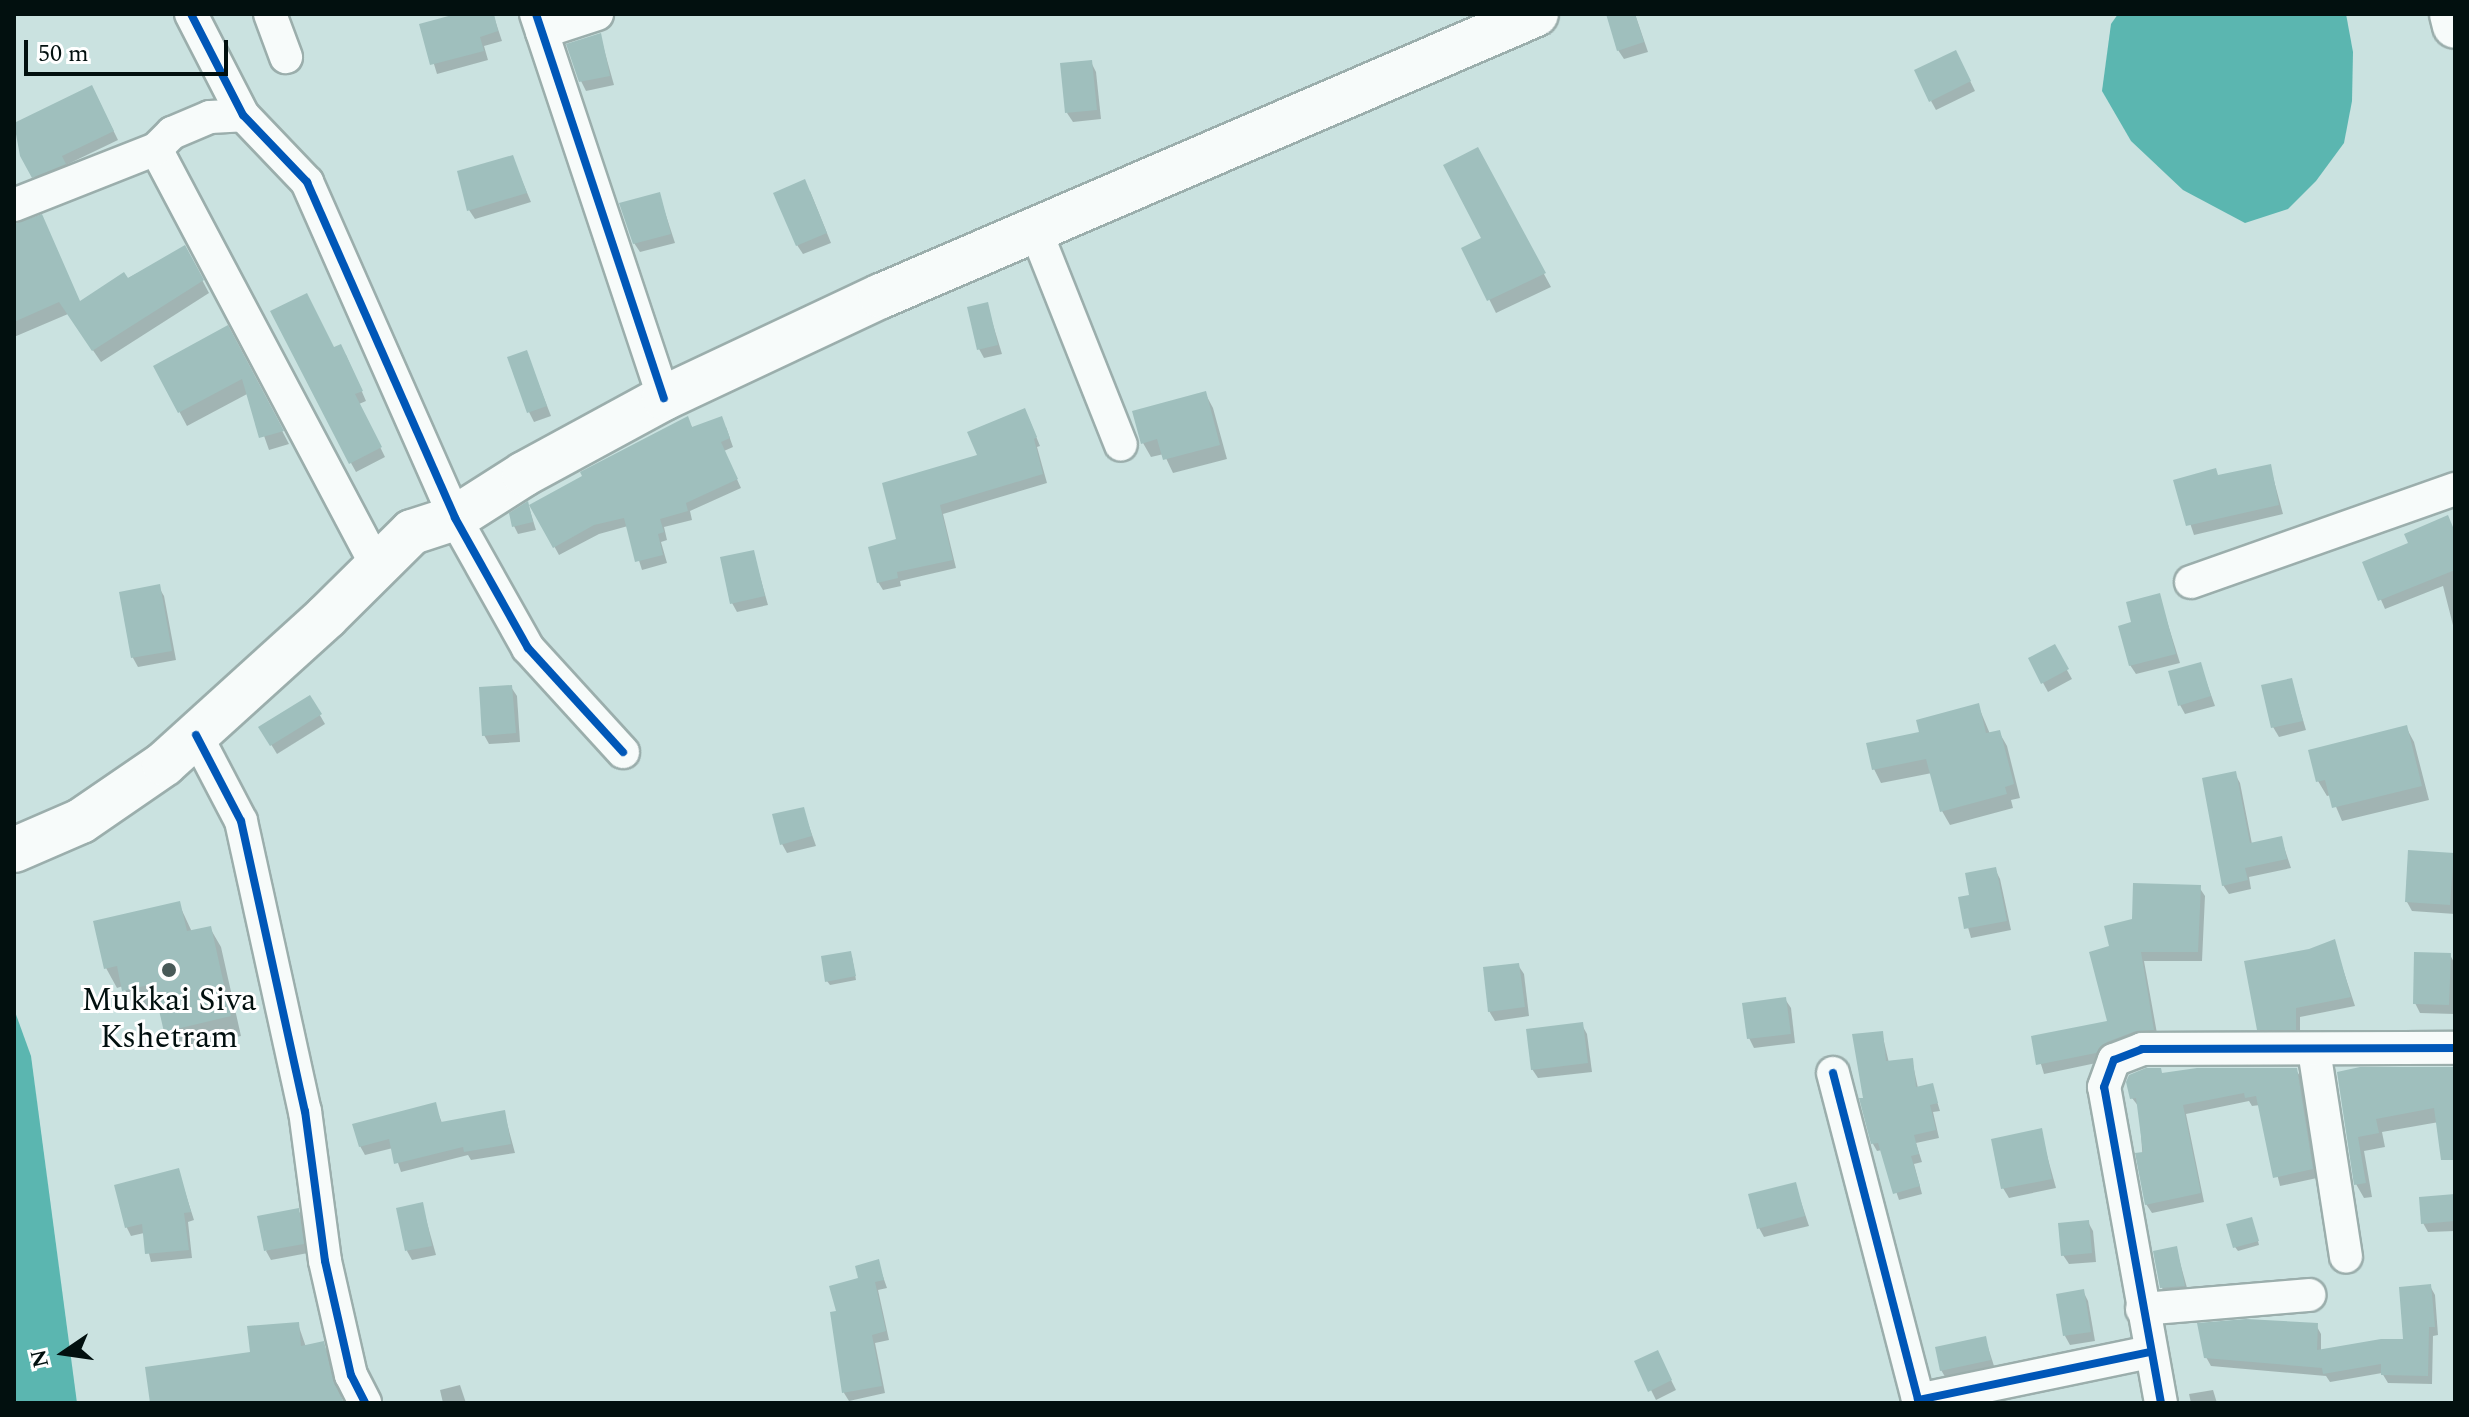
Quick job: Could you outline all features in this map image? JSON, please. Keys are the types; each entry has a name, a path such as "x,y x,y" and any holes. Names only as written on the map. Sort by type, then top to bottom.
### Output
{"main road":[{"path":"20,847 81,821 164,764 412,532 455,518 524,474 664,398 881,296 1536,14"},
{"path":"2452,14 2455,26"}],"street":[{"path":"191,14 243,115 307,182 455,518 528,648 623,752"},
{"path":"270,14 286,57"},
{"path":"597,14 539,23 664,398"},
{"path":"14,205 156,149 172,133 210,117 243,115"},
{"path":"156,149 377,566"},
{"path":"1035,229 1121,445"},
{"path":"2191,582 2455,489"},
{"path":"196,735 241,821 305,1111 325,1261 351,1375 365,1403"},
{"path":"2161,1403 2149,1352 2104,1087 2114,1060 2142,1049 2455,1048"},
{"path":"2314,1050 2346,1257"},
{"path":"1833,1073 1918,1400 2149,1352"},
{"path":"2142,1309 2309,1295"}],"water":[{"path":"2118,14 2346,14 2353,52 2352,101 2344,143 2316,181 2288,209 2245,223 2183,190 2131,141 2102,91 2111,24"},
{"path":"14,1009 31,1056 77,1403 14,1403"}],"building":[{"path":"456,14 494,14 498,31 480,37 484,51 430,65 419,24"},
{"path":"1606,14 1635,14 1644,42 1617,51"},
{"path":"601,33 610,76 579,82 566,44"},
{"path":"1956,50 1971,81 1929,102 1914,70"},
{"path":"1092,60 1097,110 1065,113 1060,63"},
{"path":"92,85 114,131 62,156 66,164 32,178 20,156 14,123"},
{"path":"1478,147 1546,273 1487,301 1461,248 1481,238 1443,165"},
{"path":"513,155 527,193 467,211 457,171"},
{"path":"805,179 827,233 796,246 773,193"},
{"path":"660,192 671,234 633,244 619,203"},
{"path":"42,214 80,301 124,272 128,278 185,245 204,280 92,351 59,302 14,322 14,224"},
{"path":"307,293 334,347 341,344 363,391 355,394 382,447 349,464 270,311"},
{"path":"988,302 998,345 977,350 967,307"},
{"path":"228,325 284,431 259,438 242,379 178,413 153,366"},
{"path":"527,350 547,406 527,413 507,357"},
{"path":"1206,391 1220,445 1163,460 1157,439 1141,444 1132,411"},
{"path":"1025,408 1037,437 1034,439 1043,474 940,505 953,560 897,572 898,578 877,583 868,547 896,539 882,483 977,455 967,432"},
{"path":"688,416 692,427 722,416 730,438 721,442 738,479 686,503 688,511 660,519 664,532 658,534 663,555 635,562 624,518 594,525 553,548 529,505 582,476 580,472"},
{"path":"2271,464 2279,505 2186,526 2173,480 2216,468 2218,475"},
{"path":"528,501 533,522 512,527 509,513"},
{"path":"2448,515 2455,532 2455,570 2378,601 2362,562 2408,543 2404,534"},
{"path":"754,550 765,596 730,604 720,557"},
{"path":"160,584 172,651 131,658 119,592"},
{"path":"2160,593 2176,654 2129,666 2118,626 2131,622 2126,602"},
{"path":"2055,644 2069,669 2041,684 2028,658"},
{"path":"2201,662 2211,696 2178,706 2168,671"},
{"path":"2292,678 2303,721 2271,728 2261,685"},
{"path":"512,685 516,733 482,736 479,687"},
{"path":"310,695 322,714 270,746 258,727"},
{"path":"1979,703 1986,733 2000,730 2014,784 2005,787 2007,794 1940,812 1926,759 1872,770 1866,743 1919,732 1916,720"},
{"path":"2407,725 2422,786 2332,808 2325,780 2316,782 2308,750"},
{"path":"2236,771 2250,843 2282,836 2287,859 2245,868 2248,880 2222,886 2202,778"},
{"path":"804,807 812,836 780,845 772,814"},
{"path":"2408,850 2454,853 2450,905 2405,902"},
{"path":"1996,867 2007,921 1964,929 1958,897 1969,895 1965,873"},
{"path":"2133,883 2201,885 2198,952 2141,952 2154,1030 2136,1031 2107,1042 2096,1053 2036,1065 2031,1036 2107,1021 2089,952 2109,946 2104,926 2132,919"},
{"path":"180,901 187,931 211,926 231,1016 164,1032 153,984 122,991 117,966 104,969 93,921"},
{"path":"2335,939 2351,997 2296,1008 2296,1030 2257,1030 2244,961 2309,949"},
{"path":"851,951 856,976 825,982 821,956"},
{"path":"2414,952 2451,953 2449,1005 2413,1004"},
{"path":"1519,963 1525,1007 1488,1012 1483,967"},
{"path":"1786,997 1791,1034 1747,1039 1742,1003"},
{"path":"1583,1022 1588,1063 1531,1070 1526,1029"},
{"path":"1883,1031 1886,1061 1913,1058 1916,1087 1933,1083 1938,1103 1930,1105 1936,1130 1914,1135 1919,1154 1911,1156 1920,1186 1893,1194 1878,1143 1871,1144 1859,1098 1863,1098 1852,1034"},
{"path":"2360,1067 2455,1067 2455,1160 2441,1160 2434,1108 2376,1119 2379,1133 2358,1137 2366,1183 2354,1185 2337,1072"},
{"path":"2146,1068 2161,1068 2162,1073 2197,1068 2297,1068 2313,1169 2273,1178 2256,1096 2245,1098 2244,1093 2183,1105 2201,1193 2145,1205 2135,1153 2143,1152 2136,1098 2130,1099 2126,1082 2129,1075"},
{"path":"436,1102 441,1122 505,1110 511,1144 464,1152 463,1147 394,1164 389,1139 359,1147 352,1124"},
{"path":"2042,1128 2052,1179 2001,1189 1991,1139"},
{"path":"179,1168 191,1212 184,1213 189,1250 145,1254 142,1224 125,1228 114,1185"},
{"path":"1796,1182 1805,1216 1757,1229 1748,1194"},
{"path":"2455,1194 2455,1221 2421,1224 2419,1197"},
{"path":"423,1202 432,1246 405,1251 396,1208"},
{"path":"299,1208 304,1244 264,1251 257,1216"},
{"path":"2252,1217 2259,1241 2233,1248 2226,1224"},
{"path":"2089,1220 2092,1253 2061,1256 2058,1223"},
{"path":"2177,1246 2185,1286 2160,1288 2153,1251"},
{"path":"879,1259 884,1280 875,1282 886,1331 872,1335 882,1386 842,1393 830,1312 836,1311 829,1286 858,1278 855,1266"},
{"path":"2431,1284 2435,1327 2429,1327 2428,1376 2381,1375 2381,1364 2323,1374 2322,1368 2204,1358 2197,1323 2246,1319 2318,1323 2317,1350 2381,1339 2403,1339 2399,1287"},
{"path":"2084,1289 2091,1332 2063,1336 2056,1294"},
{"path":"299,1322 301,1346 324,1341 333,1380 344,1403 150,1403 145,1367 250,1352 247,1326"},
{"path":"1986,1336 1991,1360 1940,1371 1935,1347"},
{"path":"1658,1350 1672,1380 1648,1392 1634,1361"}],"cycle path":[{"path":"191,14 243,115 307,182 455,518 528,648 623,752"},
{"path":"536,14 664,398"},
{"path":"196,735 241,821 305,1111 325,1261 351,1375 365,1403"},
{"path":"2161,1403 2104,1087 2114,1060 2142,1049 2455,1048"},
{"path":"1833,1073 1918,1400 2149,1352"}],"place":[{"name":"Mukkai Siva Kshetram","path":"169,970"}]}
